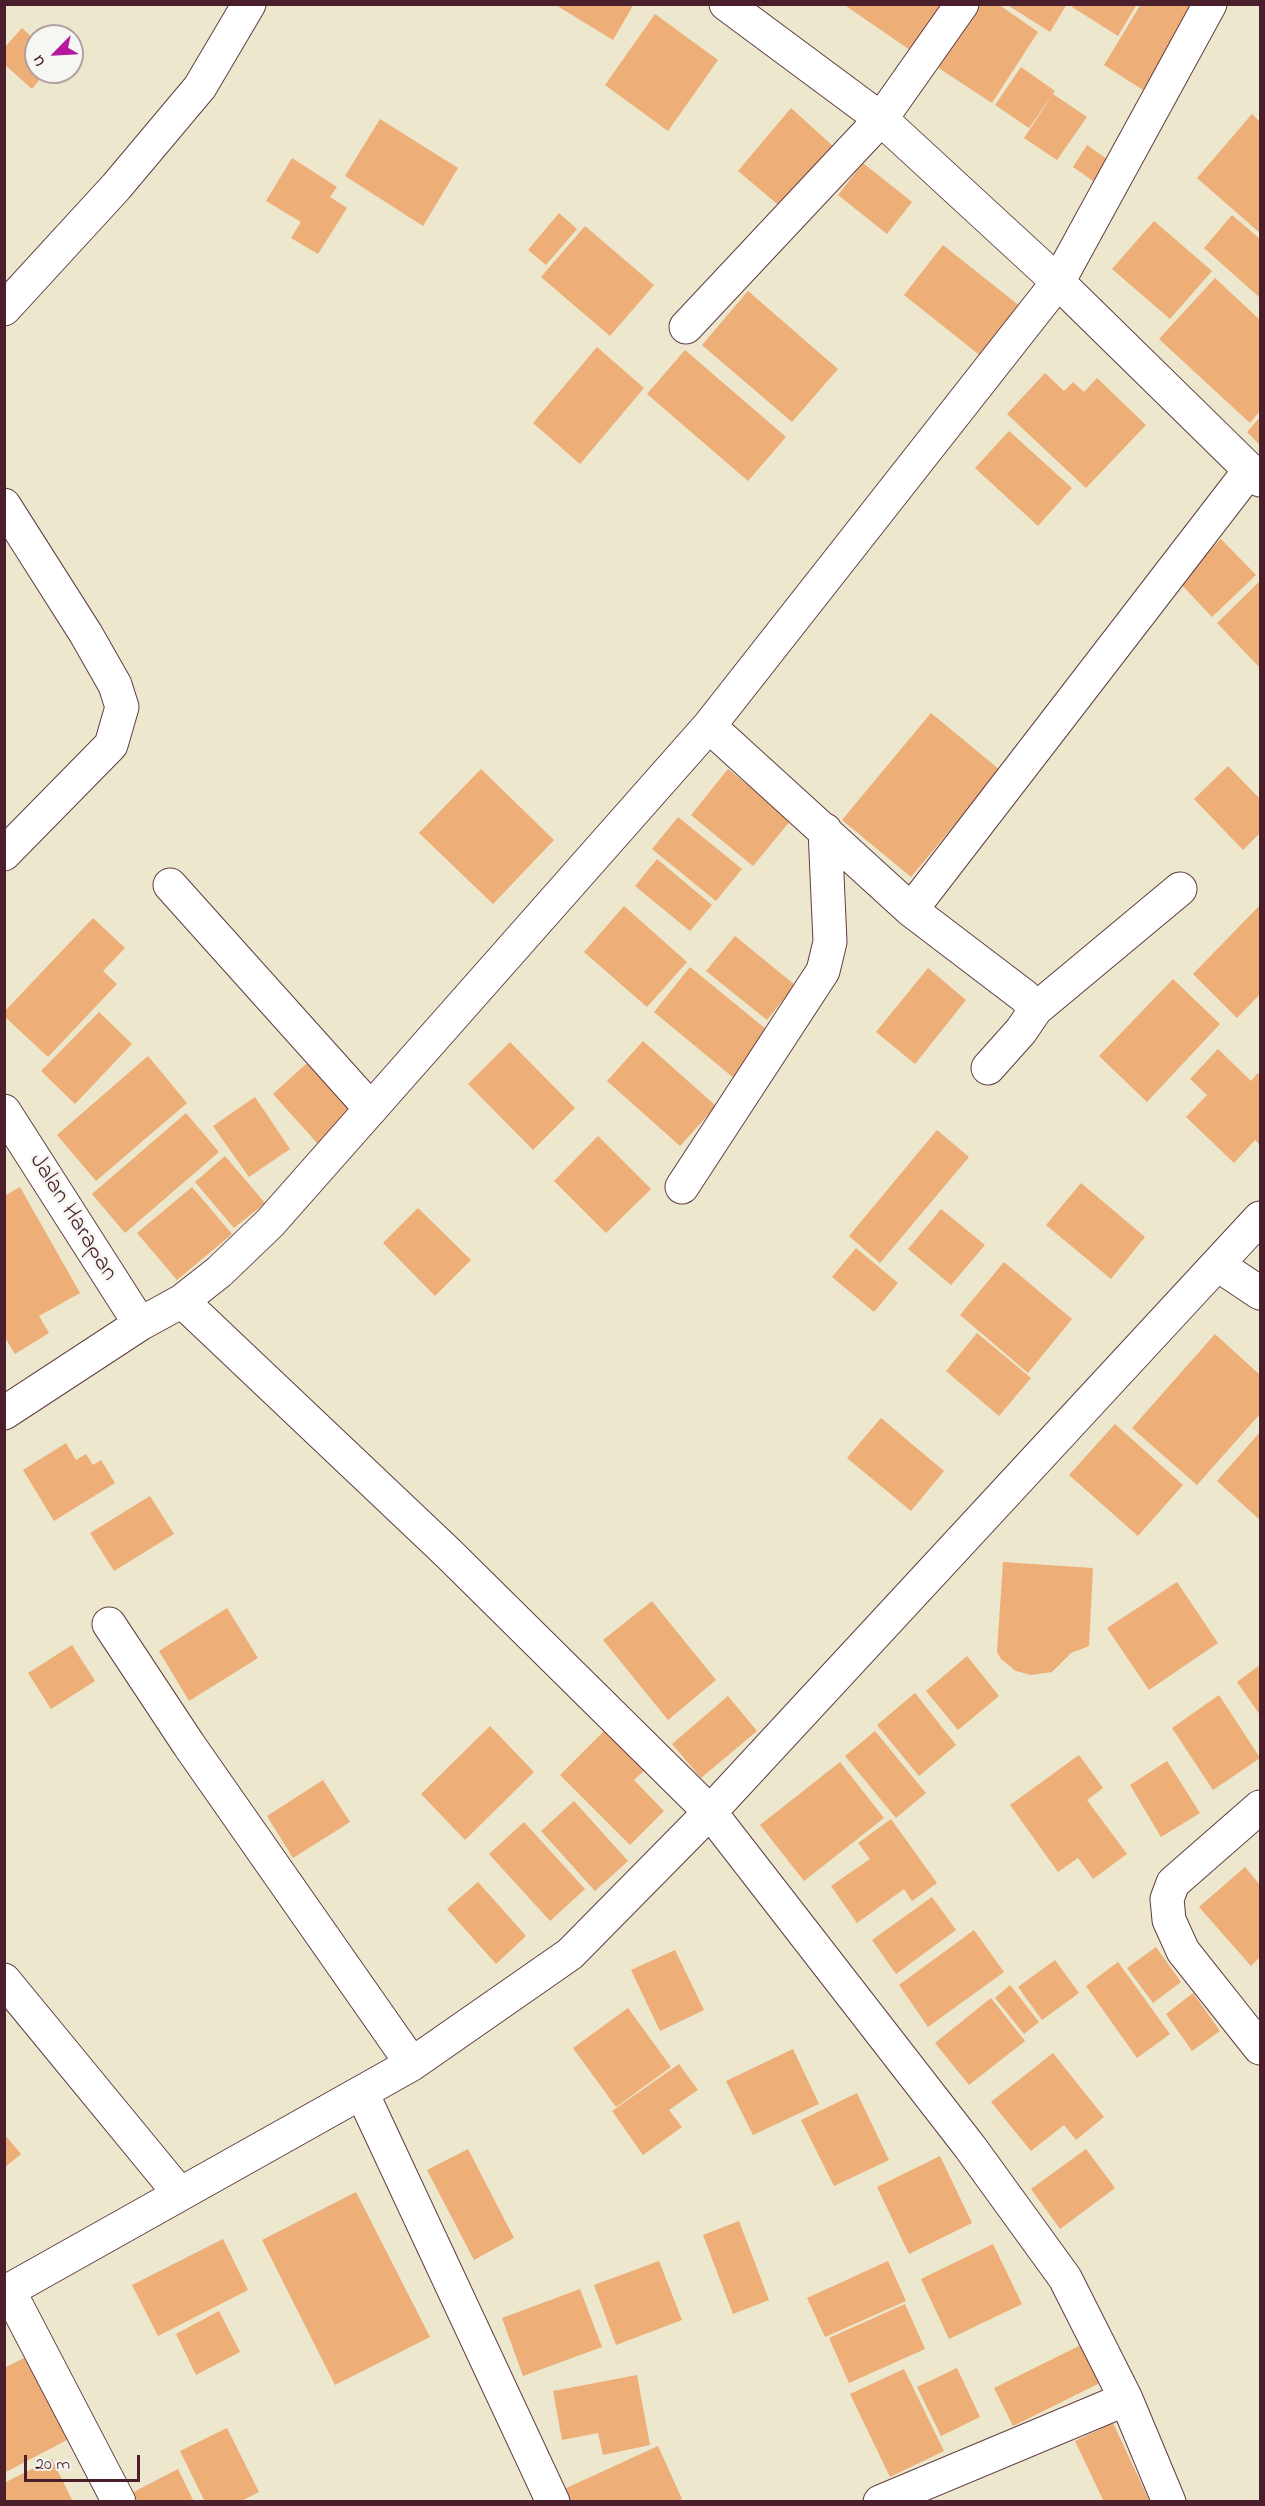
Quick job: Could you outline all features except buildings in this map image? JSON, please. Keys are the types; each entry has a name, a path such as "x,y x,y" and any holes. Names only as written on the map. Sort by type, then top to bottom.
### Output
{"street":[{"path":"4,309 116,187 200,87 249,4"},
{"path":"726,4 881,119 1058,282 1255,475 911,910"},
{"path":"687,327 881,119 962,4"},
{"path":"4,1413 140,1324 182,1301 219,1272 270,1223 709,726 1058,282 1210,4"},
{"path":"4,505 86,634 115,685 122,708 111,745 4,854"},
{"path":"709,726 911,910 1006,981 1036,1009"},
{"path":"681,1187 824,971 830,942 825,830"},
{"path":"170,885 370,1108"},
{"path":"988,1068 1021,1031 1036,1009 1180,889"},
{"name":"Jalan Harapan","path":"4,1111 140,1324"},
{"path":"119,2502 7,2292 412,2064 570,1954 710,1812 1260,1218"},
{"path":"1218,1265 1260,1293"},
{"path":"182,1301 448,1553 710,1812 970,2147 1065,2278 1126,2399 1169,2502"},
{"path":"109,1624 189,1745 412,2064"},
{"path":"1260,1807 1173,1883 1167,1899 1170,1920 1183,1952 1260,2048"},
{"path":"4,1980 180,2194"},
{"path":"362,2093 554,2502"},
{"path":"879,2502 1126,2399"}]}
